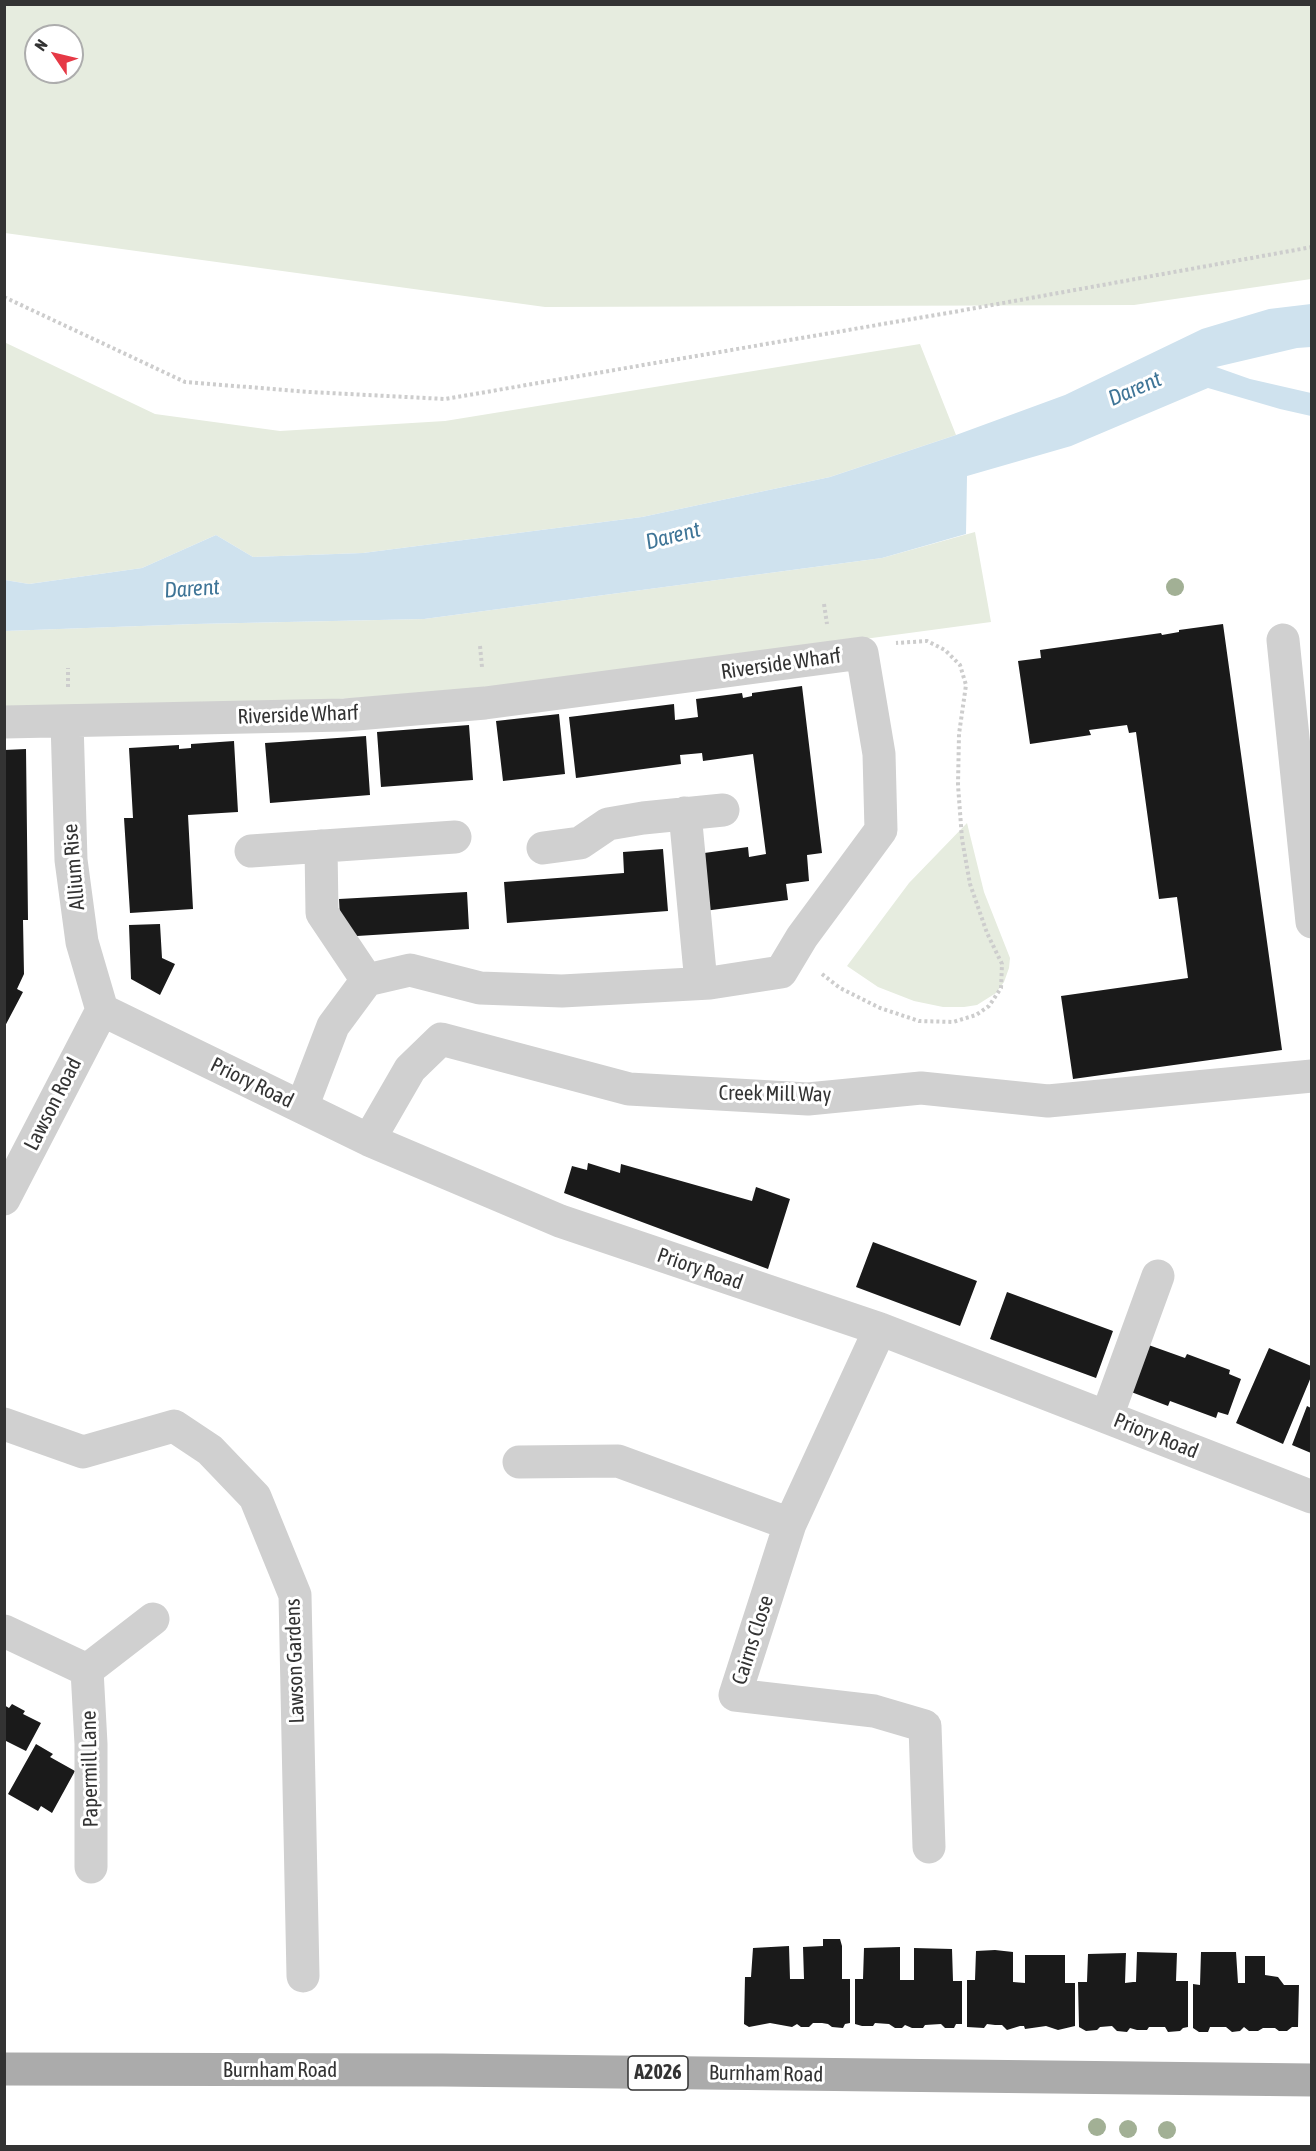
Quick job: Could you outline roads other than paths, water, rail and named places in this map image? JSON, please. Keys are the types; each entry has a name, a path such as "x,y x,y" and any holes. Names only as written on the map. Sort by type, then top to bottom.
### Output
{"main road":[{"name":"Burnham Road","path":"4,2069 443,2070 1311,2080"}],"street":[{"path":"1283,640 1311,922"},
{"name":"Riverside Wharf","path":"4,722 345,715 485,703 862,653 879,754 881,830 802,937 781,972 701,983 562,991 480,988 410,970 367,980"},
{"name":"Allium Rise","path":"67,721 71,860 82,942 102,1010"},
{"path":"543,848 580,843 608,824 723,810"},
{"path":"685,813 701,983"},
{"path":"251,851 455,837"},
{"path":"302,1107 333,1026 367,980 322,914 321,846"},
{"name":"Priory Road","path":"102,1010 369,1140 560,1221 880,1329 1311,1497"},
{"name":"Lawson Road","path":"4,1199 102,1010"},
{"name":"Creek Mill Way","path":"369,1140 410,1068 441,1039 628,1089 808,1099 921,1088 1048,1101 1311,1076"},
{"path":"1107,1416 1158,1276"},
{"name":"Cairns Close","path":"880,1329 790,1524 735,1695 874,1711 925,1726 929,1847"},
{"name":"Lawson Gardens","path":"4,1424 83,1452 174,1426 210,1450 255,1497 295,1595 303,1976"},
{"path":"519,1462 618,1461 790,1524"},
{"path":"4,1631 87,1670 153,1619"},
{"name":"Papermill Lane","path":"87,1670 92,1744 91,1867"}],"water":[{"name":"Darent","path":"1311,304 1311,347 1297,348 1216,367 1250,379 1311,393 1311,416 1208,388 1071,446 967,476 966,534 882,558 424,619 5,631 5,580 29,584 142,568 216,535 253,557 363,553 642,517 830,477 956,435 1065,395 1202,329 1269,309"}]}
